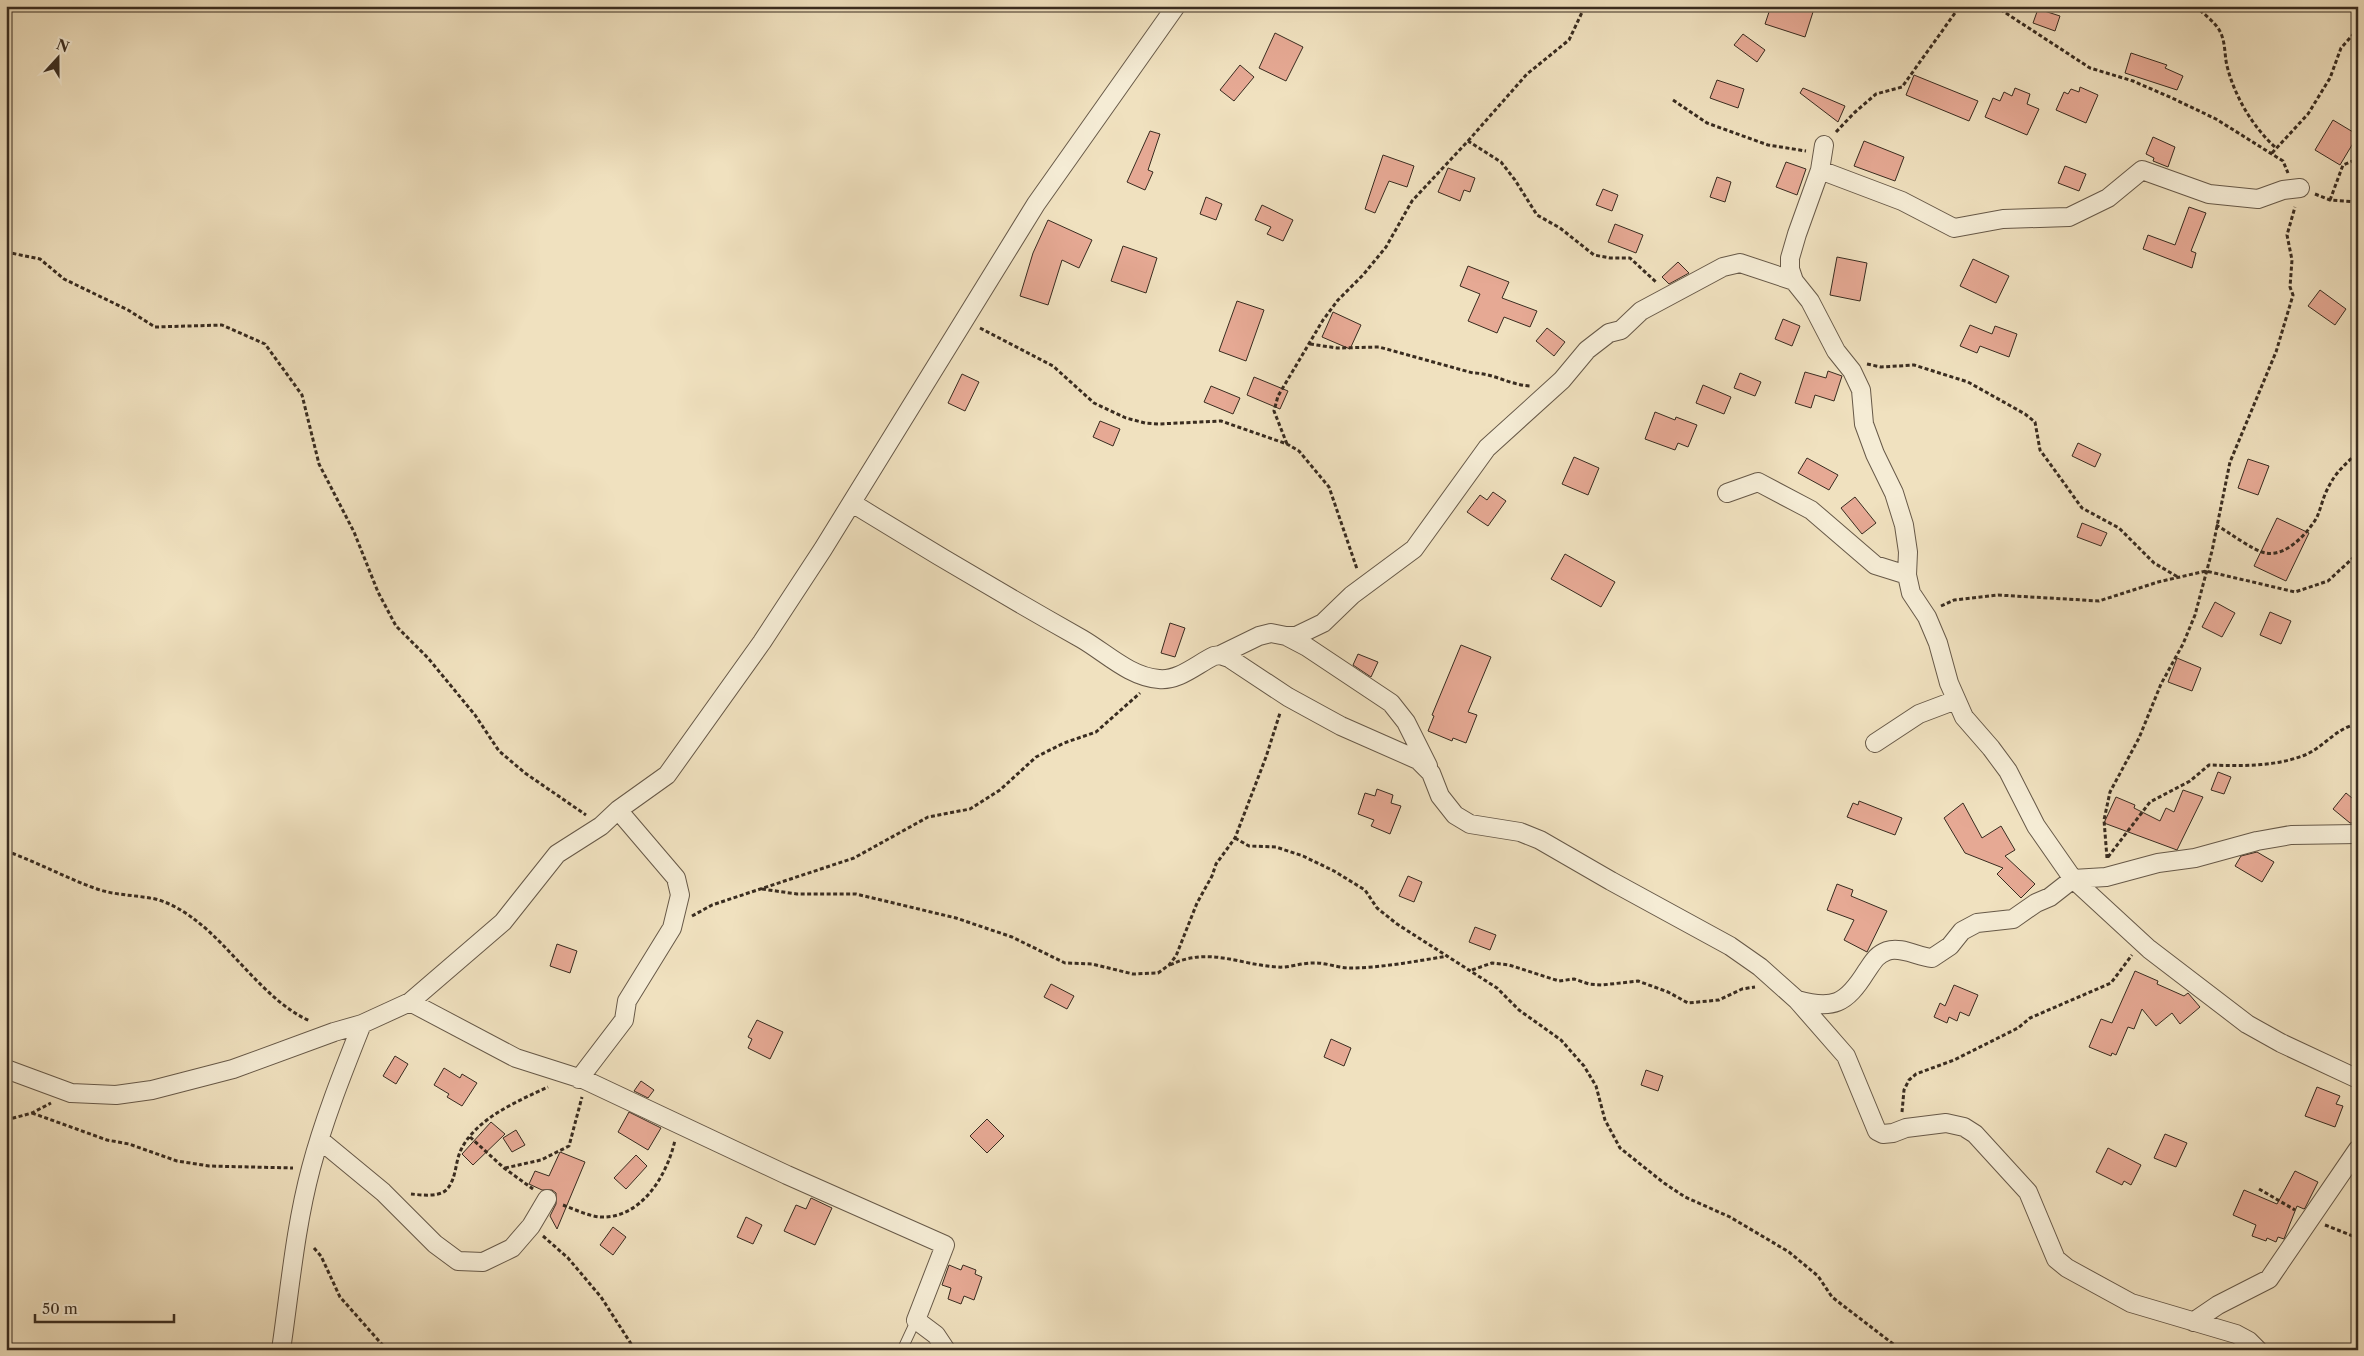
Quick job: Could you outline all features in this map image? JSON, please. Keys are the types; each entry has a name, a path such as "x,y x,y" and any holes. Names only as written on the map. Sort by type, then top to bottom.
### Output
{"street":[{"path":"6,1069 71,1093 116,1095 152,1090 233,1069 334,1032 362,1024 410,1002 503,922 557,854 601,826 618,810 668,775 762,642 852,503 1036,204 1176,6"},
{"path":"1824,145 1820,170 1790,258 1790,269 1794,281 1810,301 1821,324 1852,371 1861,390 1864,424 1875,454 1894,493 1907,543 1907,575 1912,593 1938,643 1948,683 1964,718 1991,748 2008,771 2036,826 2073,879 2149,950 2247,1024 2281,1043 2358,1079"},
{"path":"1820,170 1902,201 1954,228 2003,218 2069,217 2108,198 2142,170 2209,194 2258,199 2283,190 2300,188"},
{"path":"852,503 966,574 1094,646 1126,668 1147,677 1160,679 1174,677 1214,656 1220,655 1259,636 1271,633 1296,636 1323,622 1357,592 1414,549 1488,448 1562,380 1587,350 1609,333 1621,330 1629,325 1642,311 1723,267 1740,262 1794,281"},
{"path":"1727,493 1758,482 1811,510 1875,565 1907,575"},
{"path":"1286,636 1307,647 1391,704 1406,722 1440,796 1455,815 1470,824 1520,832 1540,840 1730,946 1760,966 1797,1000 1846,1056 1877,1131 1883,1134 1893,1133 1906,1128 1946,1123 1964,1127 1975,1134 2028,1192 2056,1259 2067,1268 2130,1303 2236,1334 2249,1341 2258,1350"},
{"path":"1220,655 1230,658 1288,697 1341,726 1418,760 1431,773"},
{"path":"1875,744 1919,714 1956,700"},
{"path":"579,1079 624,1020 628,1001 672,928 680,895 676,878 618,810"},
{"path":"1797,1000 1818,1006 1832,1005 1856,988 1877,955 1890,950 1932,958 1950,946 1962,931 1977,923 2012,919 2036,903 2050,897 2073,879 2106,877 2158,863 2195,858 2257,841 2290,835 2358,834"},
{"path":"410,1002 516,1058 579,1079 796,1180 945,1245 916,1320 936,1335 946,1350"},
{"path":"281,1350 298,1230 311,1168 333,1096 362,1024"},
{"path":"320,1140 383,1192 436,1244 458,1261 483,1262 512,1248 531,1226 547,1199"},
{"path":"2193,1322 2218,1304 2269,1279 2358,1149"}],"lane":[{"path":"902,1350 916,1320"}],"path":[{"path":"1287,444 1274,411 1278,396 1338,300 1363,275 1386,247 1412,201 1526,74 1569,40 1585,6"},
{"path":"1673,100 1707,123 1768,145 1809,152 1824,145 1854,113 1876,94 1902,87 1960,6"},
{"path":"1995,6 2090,68 2133,80 2216,119 2283,161 2290,177 2300,188 2330,200 2358,202"},
{"path":"2195,6 2218,29 2226,51 2229,75 2244,109 2258,132 2276,148"},
{"path":"2272,153 2308,114 2330,78 2341,48 2358,29"},
{"path":"1468,140 1500,162 1515,180 1537,215 1560,228 1594,255 1610,258 1630,258 1671,296"},
{"path":"2330,200 2343,165 2358,159"},
{"path":"2107,858 2104,820 2110,792 2139,738 2161,684 2183,644 2195,615 2230,462 2276,352 2293,295 2290,287 2292,260 2287,235 2300,188"},
{"path":"6,252 40,259 64,279 128,310 155,327 222,326 265,344 302,395 320,464 354,532 378,592 396,626 428,658 464,700 500,751 526,773 601,826"},
{"path":"964,320 1053,366 1094,402 1126,418 1145,423 1159,424 1221,421 1287,444 1299,451 1329,487 1357,566 1357,592"},
{"path":"1310,344 1337,348 1379,347 1473,373 1485,373 1517,386 1532,386"},
{"path":"1842,358 1881,367 1914,365 1968,382 2025,414 2035,422 2040,450 2082,508 2119,528 2154,563 2178,577"},
{"path":"2216,525 2254,549 2267,554 2281,552 2300,538 2316,517 2328,488 2341,467 2358,453"},
{"path":"1924,613 1954,600 1998,595 2099,601 2178,577 2206,571 2295,592 2328,581 2354,557 2358,556"},
{"path":"672,928 712,905 854,858 928,817 970,809 1000,790 1036,757 1064,742 1096,732 1129,701 1160,679"},
{"path":"1169,965 1176,956 1197,903 1209,884 1216,864 1235,838 1288,697"},
{"path":"2092,878 2120,843 2132,822 2150,802 2190,781 2209,765 2254,766 2306,755 2347,726 2358,724"},
{"path":"1235,838 1249,846 1276,847 1303,856 1334,871 1365,890 1377,908 1397,924 1497,988 1519,1010 1560,1040 1584,1066 1596,1086 1605,1120 1620,1148 1685,1197 1730,1217 1789,1252 1818,1276 1832,1298 1901,1350"},
{"path":"6,851 98,889 127,896 151,898 170,905 194,918 281,1004 301,1017 334,1032"},
{"path":"762,889 797,894 856,894 956,918 1012,937 1065,963 1092,964 1133,974 1158,973 1185,957 1223,956 1279,967 1295,963 1315,962 1349,968 1396,965 1448,956"},
{"path":"1906,1128 1901,1100 1909,1080 1916,1074 1954,1060 2018,1028 2030,1018 2110,983 2133,954 2149,950"},
{"path":"1471,970 1492,963 1509,965 1559,981 1574,979 1589,984 1602,985 1638,981 1668,992 1688,1003 1719,1000 1742,989 1758,986"},
{"path":"383,1192 422,1194 444,1192 450,1185 460,1150 486,1120 511,1104 579,1079 569,1146 541,1160 504,1168"},
{"path":"6,1120 32,1113 71,1093"},
{"path":"32,1113 107,1140 129,1144 177,1161 209,1166 311,1168"},
{"path":"470,1137 504,1168 547,1199 599,1217 624,1214 645,1198 660,1179 673,1150 678,1125"},
{"path":"531,1226 568,1258 601,1297 635,1350"},
{"path":"298,1230 321,1256 340,1297 387,1350"}],"building":[{"path":"1771,6 1798,6 1813,12 1805,37 1765,24"},
{"path":"2038,9 2060,16 2055,31 2033,23"},
{"path":"1275,33 1303,47 1286,81 1259,68"},
{"path":"1743,34 1765,50 1757,62 1734,45"},
{"path":"2131,53 2167,65 2165,68 2183,76 2177,90 2125,73"},
{"path":"1240,65 1254,77 1234,101 1220,90"},
{"path":"1914,75 1978,101 1969,121 1906,95"},
{"path":"1717,80 1744,89 1738,108 1710,98"},
{"path":"2080,87 2098,95 2086,123 2056,110 2064,92 2068,94 2071,89 2079,92"},
{"path":"1803,88 1845,106 1838,122 1800,93"},
{"path":"2015,88 2030,94 2027,104 2039,109 2027,135 1985,117 1993,98 2000,101 2004,92 2012,96"},
{"path":"2333,120 2358,135 2340,165 2315,150"},
{"path":"1150,131 1160,134 1148,170 1153,172 1145,190 1127,182"},
{"path":"2153,137 2175,147 2168,167 2153,161 2154,158 2146,154"},
{"path":"1864,141 1904,157 1895,181 1854,166"},
{"path":"1383,155 1414,166 1407,187 1389,181 1375,213 1365,209"},
{"path":"1786,162 1806,169 1797,195 1776,187"},
{"path":"2065,166 2086,174 2079,191 2058,183"},
{"path":"1448,168 1475,178 1470,192 1464,190 1460,201 1438,192"},
{"path":"1717,177 1731,182 1725,202 1710,197"},
{"path":"1603,189 1618,195 1612,211 1596,205"},
{"path":"1206,197 1222,204 1216,220 1200,214"},
{"path":"1262,205 1293,220 1283,241 1267,234 1271,227 1255,220"},
{"path":"2189,207 2206,213 2191,251 2196,253 2192,268 2143,249 2148,235 2175,245"},
{"path":"1048,220 1092,240 1079,268 1062,260 1048,305 1020,296 1033,253"},
{"path":"1615,224 1643,235 1636,253 1608,242"},
{"path":"1123,246 1157,258 1146,293 1111,281"},
{"path":"1837,257 1867,263 1860,301 1830,295"},
{"path":"1973,259 2009,276 1996,303 1960,286"},
{"path":"1678,262 1689,273 1669,284 1662,277"},
{"path":"1468,266 1509,282 1502,298 1537,311 1530,327 1504,317 1497,333 1468,321 1480,294 1460,286"},
{"path":"2320,290 2346,309 2335,325 2308,306"},
{"path":"1237,301 1264,310 1246,361 1219,351"},
{"path":"1333,312 1361,325 1350,349 1322,337"},
{"path":"1783,319 1800,326 1792,346 1775,339"},
{"path":"1970,325 1992,334 1995,326 2017,334 2009,357 1980,346 1977,353 1960,346"},
{"path":"1547,328 1565,342 1554,356 1536,341"},
{"path":"1828,371 1842,376 1834,401 1815,395 1811,408 1795,403 1805,372 1826,378"},
{"path":"1740,373 1761,382 1755,396 1734,388"},
{"path":"962,374 979,382 965,411 948,403"},
{"path":"1254,377 1288,391 1280,409 1247,395"},
{"path":"1703,385 1731,397 1724,414 1696,403"},
{"path":"1211,386 1240,398 1233,414 1204,402"},
{"path":"1655,412 1675,420 1676,417 1697,425 1688,447 1678,443 1675,450 1645,439"},
{"path":"1100,421 1120,429 1113,446 1093,437"},
{"path":"2078,443 2101,454 2095,467 2072,456"},
{"path":"1574,457 1599,468 1588,495 1562,484"},
{"path":"1807,458 1838,475 1829,490 1798,473"},
{"path":"2248,459 2269,466 2258,495 2238,488"},
{"path":"1493,492 1506,501 1488,526 1467,512 1480,495 1487,500"},
{"path":"1855,497 1876,523 1862,534 1841,508"},
{"path":"2277,518 2309,533 2286,581 2254,566"},
{"path":"2082,523 2107,533 2101,546 2077,537"},
{"path":"1565,554 1615,582 1601,607 1551,579"},
{"path":"2215,602 2235,613 2222,637 2202,627"},
{"path":"2270,612 2291,621 2281,644 2260,635"},
{"path":"1170,623 1185,628 1175,657 1161,653"},
{"path":"1461,645 1491,657 1468,712 1477,715 1466,743 1453,738 1452,741 1428,731 1434,716 1432,715"},
{"path":"1358,654 1378,662 1371,677 1353,665"},
{"path":"2177,658 2201,668 2192,691 2168,682"},
{"path":"2218,772 2231,777 2224,794 2211,790"},
{"path":"1377,789 1393,795 1391,803 1401,806 1390,834 1371,826 1374,820 1358,814 1365,793 1375,796"},
{"path":"2183,790 2203,797 2177,850 2104,823 2116,797 2135,805 2134,808 2160,821 2166,808 2174,812"},
{"path":"2346,793 2358,803 2358,823 2350,823 2333,809"},
{"path":"1859,801 1902,818 1895,835 1847,817 1853,803 1858,805"},
{"path":"1963,803 1982,838 2001,826 2015,850 2005,856 2035,884 2021,898 1997,874 2003,868 1965,853 1944,818"},
{"path":"2257,852 2274,862 2262,882 2235,866 2241,856"},
{"path":"1408,876 1422,882 1414,902 1399,896"},
{"path":"1837,884 1853,890 1851,896 1887,911 1867,952 1844,940 1854,920 1827,910"},
{"path":"1475,927 1496,935 1490,950 1469,942"},
{"path":"557,944 577,951 570,973 550,966"},
{"path":"2135,971 2158,981 2157,984 2184,996 2188,993 2200,1007 2180,1024 2172,1013 2156,1026 2142,1009 2134,1029 2128,1027 2116,1055 2112,1053 2111,1056 2089,1047 2101,1019 2112,1023"},
{"path":"1051,984 1074,996 1067,1009 1044,997"},
{"path":"1954,985 1978,995 1969,1016 1960,1012 1957,1021 1949,1017 1947,1023 1934,1017 1940,1003 1945,1006"},
{"path":"757,1020 783,1032 770,1059 748,1048 752,1039 748,1037"},
{"path":"1331,1039 1351,1048 1344,1066 1324,1057"},
{"path":"395,1056 408,1064 396,1084 383,1076"},
{"path":"444,1068 460,1078 462,1074 477,1083 462,1106 447,1097 449,1094 434,1085"},
{"path":"1646,1070 1663,1076 1658,1091 1641,1085"},
{"path":"641,1081 654,1090 648,1098 634,1091"},
{"path":"2317,1087 2340,1096 2336,1104 2343,1106 2335,1127 2305,1116"},
{"path":"629,1112 661,1128 648,1150 618,1132"},
{"path":"987,1119 1004,1136 987,1153 970,1136"},
{"path":"491,1122 505,1134 473,1165 462,1154"},
{"path":"516,1130 525,1145 512,1152 503,1138"},
{"path":"2165,1134 2187,1143 2176,1167 2154,1158"},
{"path":"2108,1148 2141,1165 2131,1185 2124,1181 2122,1185 2096,1172"},
{"path":"560,1152 585,1162 557,1229 550,1216 556,1204 556,1193 552,1190 542,1190 529,1184 535,1171 549,1176"},
{"path":"636,1155 647,1166 626,1189 614,1178"},
{"path":"2295,1171 2318,1182 2305,1208 2297,1206 2284,1239 2278,1237 2276,1242 2267,1238 2266,1241 2252,1236 2256,1225 2233,1215 2244,1190 2277,1204"},
{"path":"811,1198 832,1208 815,1245 784,1231 796,1205 806,1209"},
{"path":"746,1217 762,1225 753,1244 737,1237"},
{"path":"613,1227 626,1237 613,1255 600,1245"},
{"path":"949,1265 961,1270 963,1265 976,1270 975,1274 982,1277 974,1300 964,1296 961,1304 948,1299 951,1288 942,1285"}]}
